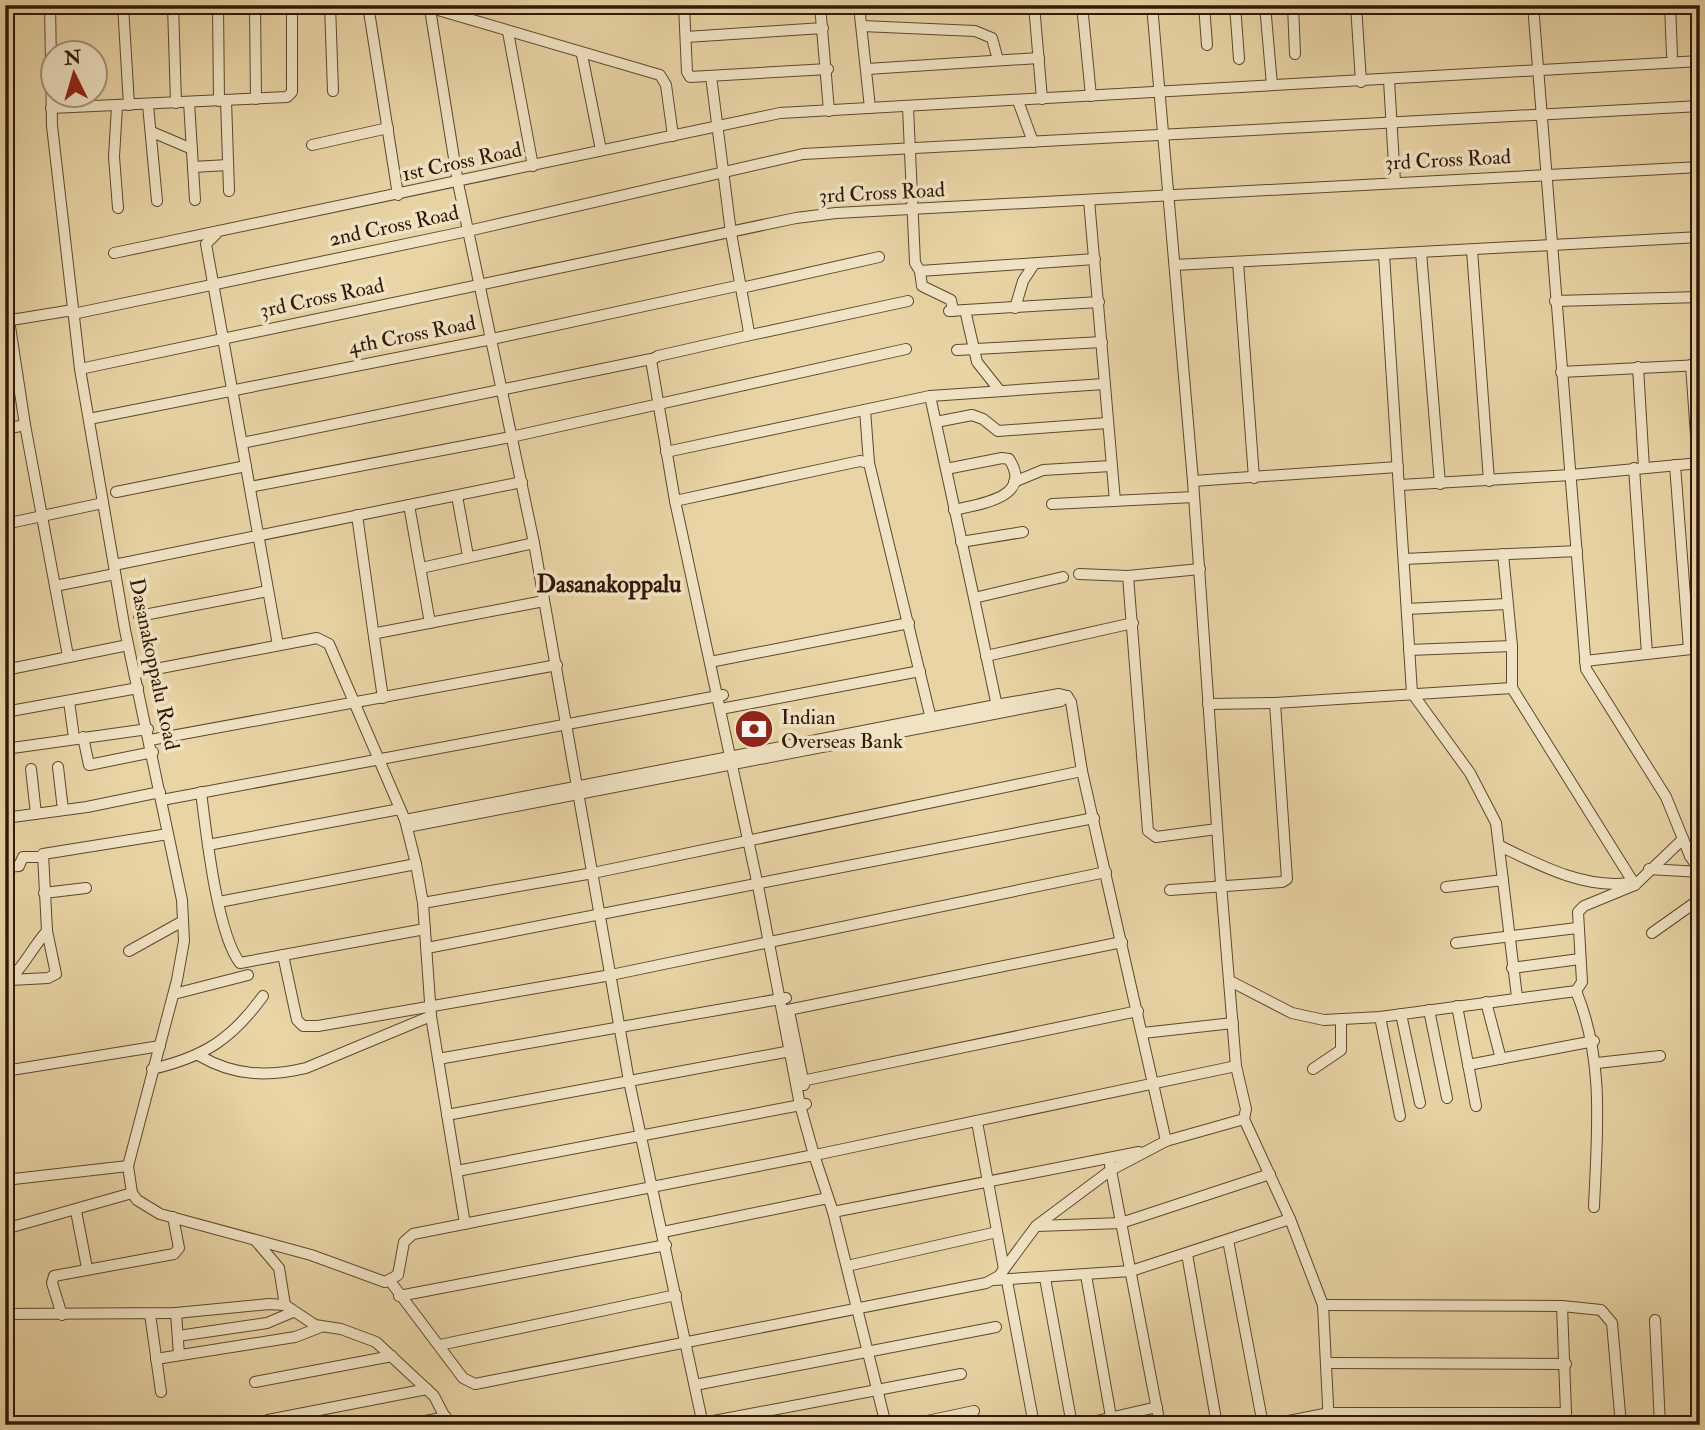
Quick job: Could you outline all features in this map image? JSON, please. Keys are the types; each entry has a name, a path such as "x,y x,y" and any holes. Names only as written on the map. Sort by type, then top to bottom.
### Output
{"street":[{"name":"Dasanakoppalu Road","path":"50,5 50,38"},
{"path":"123,5 129,106"},
{"path":"173,5 176,103"},
{"path":"218,5 229,191"},
{"path":"255,5 256,99"},
{"path":"108,106 287,97 292,92 292,5"},
{"path":"330,5 333,91"},
{"path":"368,5 398,195"},
{"path":"684,5 688,74 693,77 828,69"},
{"path":"820,5 828,69 829,111"},
{"path":"1034,5 1042,99"},
{"path":"1082,5 1091,96"},
{"path":"1152,5 1200,569 1236,1066 1246,1109 1244,1119 1290,1219 1323,1305 1329,1425"},
{"path":"1205,5 1207,45"},
{"path":"1235,5 1239,59"},
{"path":"1265,5 1272,85"},
{"path":"1293,5 1295,54"},
{"path":"1356,5 1361,82"},
{"path":"1533,5 1585,661 1589,676 1666,797 1690,856 1700,872"},
{"path":"1670,5 1672,55"},
{"path":"859,6 870,108"},
{"path":"673,136 666,85 660,75 582,55 426,7 458,183 503,389 557,664 629,1081 703,1424 961,1374"},
{"path":"862,26 987,35 995,45 998,60"},
{"path":"685,37 823,28"},
{"path":"508,32 533,166"},
{"path":"582,55 601,150"},
{"path":"867,69 1039,58"},
{"name":"1st Cross Road","path":"114,253 192,235 216,234 780,113 1700,61"},
{"path":"711,76 731,233 749,332 746,336"},
{"path":"1389,80 1395,182"},
{"path":"1018,101 1033,142"},
{"path":"189,103 195,200"},
{"path":"148,105 157,201"},
{"path":"117,106 114,157 118,208"},
{"name":"2nd Cross Road","path":"7,321 73,312 212,285 468,231 803,154 1700,106"},
{"path":"908,107 915,263 920,271 922,286 951,300 951,311 1099,302"},
{"name":"Dasanakoppalu Road","path":"51,108 57,190 80,369 128,645 153,752 183,921 184,942 174,994 128,1166 132,1194"},
{"path":"312,145 388,128"},
{"path":"152,132 192,149"},
{"path":"193,167 228,165"},
{"name":"3rd Cross Road","path":"80,369 481,284 836,213 912,212 1395,182 1700,167"},
{"path":"1089,200 1115,502"},
{"path":"216,234 206,243 212,285 278,645"},
{"path":"1175,265 1700,237"},
{"path":"1472,250 1489,481"},
{"path":"1420,252 1440,484"},
{"path":"1384,254 1412,693 1486,799 1496,823 1517,998"},
{"name":"4th Cross Road","path":"89,419 492,339 879,257"},
{"path":"920,271 1095,259"},
{"path":"1238,262 1254,478"},
{"path":"1015,308 1023,281 1034,264"},
{"path":"1555,301 1700,297"},
{"path":"242,443 651,359 908,301"},
{"path":"965,310 977,362 1000,391"},
{"path":"7,321 68,656"},
{"path":"957,350 1102,342"},
{"path":"250,487 511,437 906,349"},
{"path":"651,359 678,500 752,839 813,1152 834,1212 886,1425"},
{"path":"1400,485 1489,481 1699,464 1696,365 1561,372"},
{"path":"1638,367 1639,468 1647,654"},
{"path":"669,451 930,397 1104,384"},
{"path":"930,397 997,709"},
{"path":"865,410 869,463 931,719"},
{"path":"936,422 972,415 983,419 998,431 1107,423"},
{"path":"5,429 25,425"},
{"path":"946,469 1005,457 1011,461 1014,482"},
{"path":"678,500 860,461 869,463"},
{"path":"1585,661 1694,649 1675,465"},
{"path":"116,492 246,466"},
{"path":"954,510 1000,499 1014,482 1043,470 1111,466"},
{"path":"1193,481 1398,467"},
{"path":"55,586 257,535 522,482"},
{"path":"457,496 468,556"},
{"path":"1052,504 1194,497"},
{"path":"5,524 103,503"},
{"path":"409,505 430,623"},
{"path":"357,515 383,698"},
{"path":"961,542 1023,532"},
{"path":"421,568 534,543"},
{"path":"1404,559 1577,551"},
{"path":"1503,554 1512,646 1512,688 1634,883"},
{"path":"1079,574 1128,576 1200,569"},
{"path":"1128,576 1148,831 1156,837 1217,830"},
{"path":"974,598 1063,577"},
{"path":"139,616 268,591"},
{"path":"374,637 381,632 544,601"},
{"path":"1407,609 1507,604"},
{"path":"714,661 909,623"},
{"path":"986,656 1133,623"},
{"path":"135,673 317,638 325,640 400,808 416,864 423,903 431,1011 465,1224"},
{"path":"5,670 128,645"},
{"path":"1409,650 1512,646"},
{"path":"150,740 557,664"},
{"path":"726,708 920,671"},
{"path":"5,712 138,688"},
{"path":"1208,704 1275,703 1512,688"},
{"path":"720,696 726,708 735,762"},
{"path":"5,818 201,792 720,696"},
{"path":"735,762 931,719 1061,701 1067,696 1071,702 1082,771 1166,1142"},
{"path":"69,701 78,738 89,765 153,752"},
{"path":"1170,890 1221,884 1282,882 1287,879 1275,703"},
{"path":"406,824 997,709"},
{"path":"5,749 148,729"},
{"path":"58,766 63,810"},
{"path":"31,769 36,814"},
{"path":"423,903 593,873 1082,771"},
{"path":"201,792 219,902 240,963 425,929"},
{"path":"208,845 400,808"},
{"path":"427,948 1094,818"},
{"path":"5,867 19,866 23,857 41,857 50,850 168,834"},
{"path":"1230,981 1292,1013 1316,1019 1380,1017 1576,991 1582,982 1578,912 1584,905 1634,883 1683,839"},
{"path":"1500,846 1535,863 1595,883 1634,883"},
{"path":"1690,856 1700,849"},
{"path":"7,982 48,978 56,974 47,931 41,857"},
{"path":"219,902 416,864"},
{"path":"1648,869 1700,872"},
{"path":"283,955 297,1020 303,1026 431,1011 772,939 1106,873"},
{"path":"1446,887 1503,880"},
{"path":"44,893 86,888"},
{"path":"1652,933 1700,899"},
{"path":"129,951 183,921"},
{"path":"1456,943 1577,928"},
{"path":"7,982 22,969 35,943 47,931"},
{"path":"785,1010 1122,942"},
{"path":"1512,968 1580,959"},
{"path":"174,994 248,975"},
{"path":"1576,991 1594,1041 1597,1063 1594,1207"},
{"path":"152,1069 200,1056 230,1033 263,996"},
{"path":"438,1059 783,998"},
{"path":"1486,1002 1501,1059"},
{"path":"1457,1006 1476,1106"},
{"path":"1429,1010 1447,1098"},
{"path":"200,1056 219,1067 238,1072 284,1073 306,1068 431,1011"},
{"path":"800,1082 1138,1011"},
{"path":"1401,1014 1420,1104"},
{"path":"1380,1017 1400,1116"},
{"path":"1312,1069 1341,1050 1341,1019"},
{"path":"1143,1034 1233,1023"},
{"path":"1468,1065 1594,1041"},
{"path":"5,1071 160,1046"},
{"path":"447,1115 793,1050"},
{"path":"1597,1063 1660,1056"},
{"path":"5,1229 132,1194 137,1200 173,1217 253,1238 380,1281 390,1281 398,1275 407,1237 813,1152 977,1122 1236,1066"},
{"path":"457,1171 804,1105"},
{"path":"994,1280 1036,1226 1111,1170 1166,1142 1244,1119"},
{"path":"977,1122 1004,1269"},
{"path":"834,1212 1148,1151"},
{"path":"1108,1158 1160,1425"},
{"path":"5,1180 128,1166"},
{"path":"1036,1226 1121,1223 1270,1174"},
{"path":"663,1232 828,1198"},
{"path":"76,1211 87,1268"},
{"path":"62,1315 52,1279 57,1274 174,1254 179,1248 173,1217"},
{"path":"390,1281 463,1378 475,1384 994,1280 1131,1271 1290,1219"},
{"path":"847,1266 998,1232"},
{"path":"253,1238 279,1268 289,1309"},
{"path":"1228,1240 1266,1425 1329,1413 1566,1413 1562,1306"},
{"path":"400,1296 666,1245"},
{"path":"1187,1254 1217,1425"},
{"path":"1086,1275 1111,1417"},
{"path":"1045,1278 1072,1425"},
{"path":"1007,1281 1034,1425"},
{"path":"440,1345 676,1295"},
{"path":"5,1314 150,1314 269,1304 289,1309 321,1327 364,1336 392,1356 427,1389 447,1421 405,1425"},
{"path":"1323,1305 1593,1307 1610,1318 1621,1425"},
{"path":"178,1336 267,1323 289,1309"},
{"path":"176,1313 179,1356"},
{"path":"150,1314 161,1392"},
{"path":"1696,1319 1700,1381"},
{"path":"1655,1320 1660,1425"},
{"path":"156,1359 295,1337 321,1327"},
{"path":"695,1385 868,1349 996,1327"},
{"path":"255,1382 392,1356"},
{"path":"1326,1363 1566,1364"},
{"path":"268,1420 427,1389"},
{"path":"1079,1425 1157,1407"},
{"path":"908,1425 974,1411"}],"place":[{"name":"Indian Overseas Bank","path":"754,729"}],"district":[{"name":"Dasanakoppalu","path":"609,584"}]}
